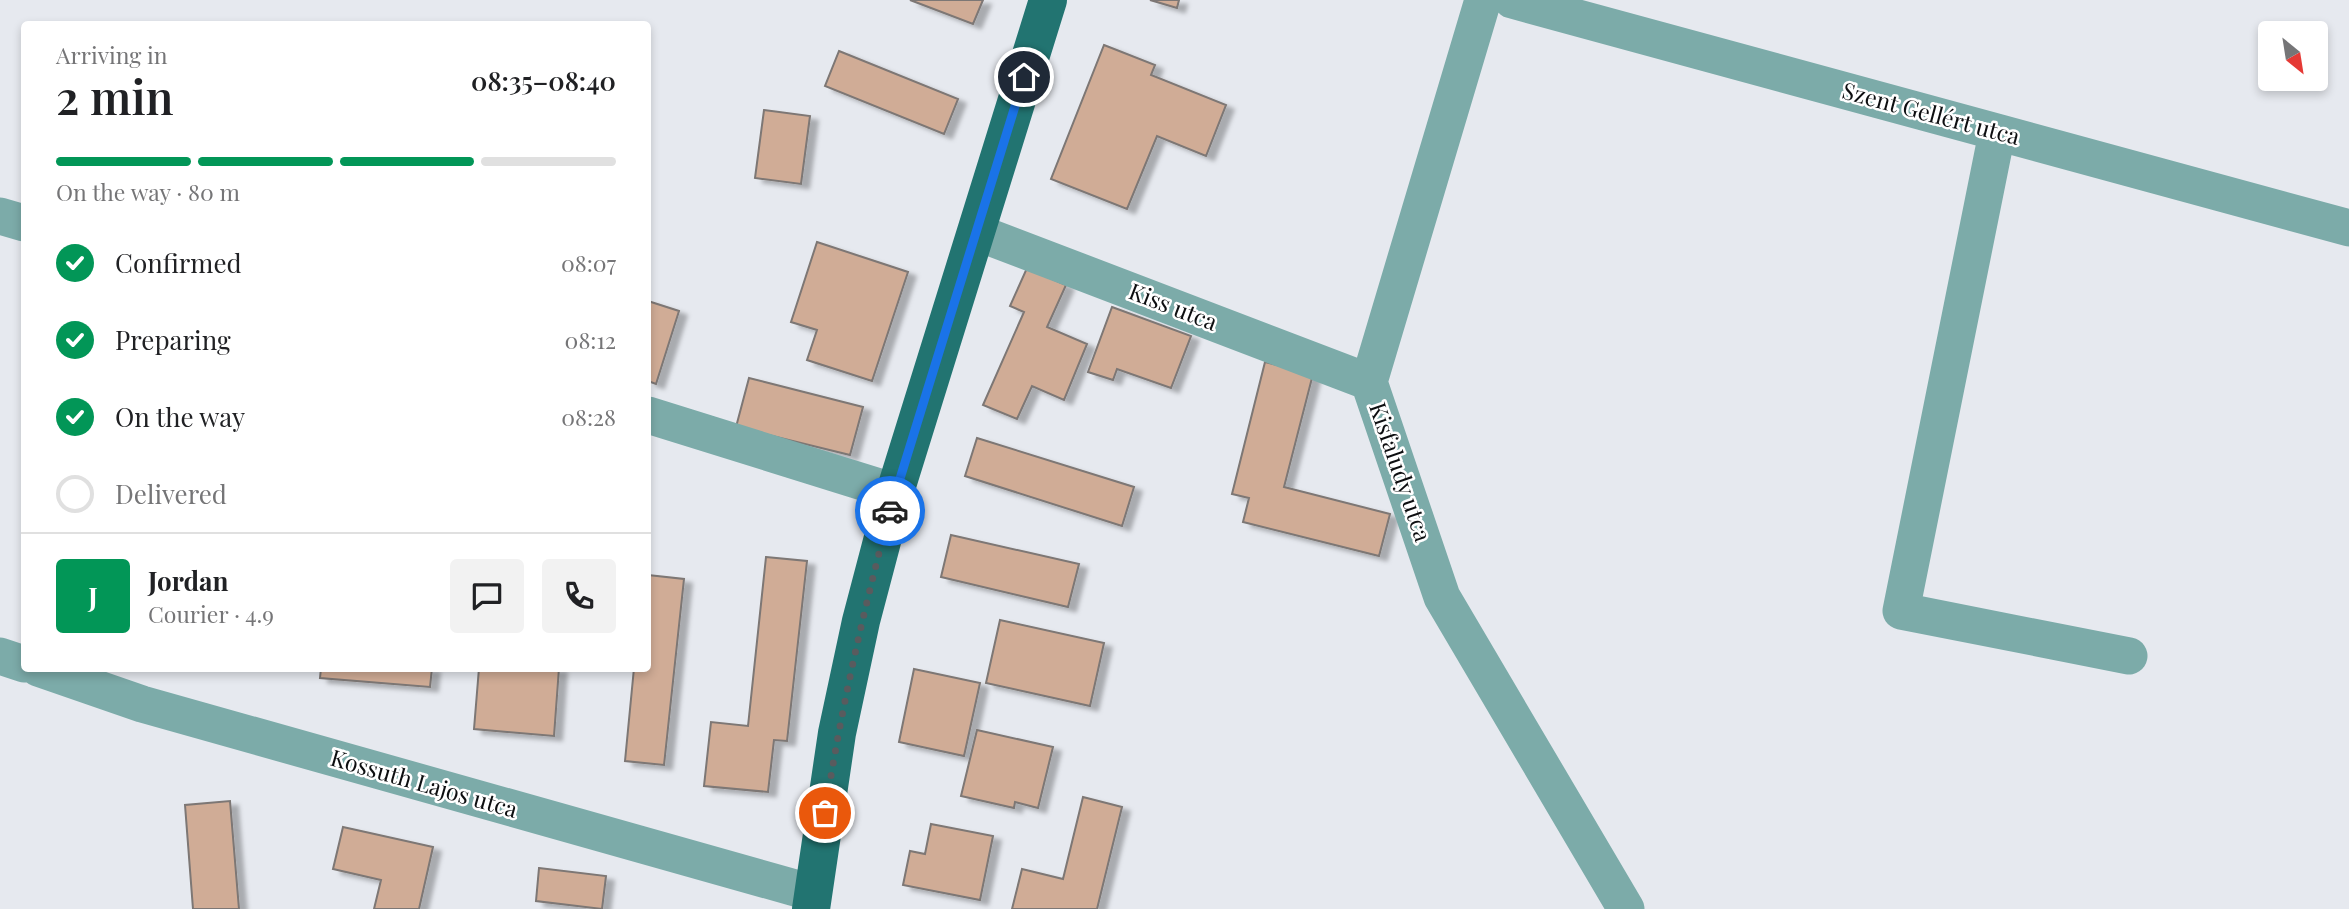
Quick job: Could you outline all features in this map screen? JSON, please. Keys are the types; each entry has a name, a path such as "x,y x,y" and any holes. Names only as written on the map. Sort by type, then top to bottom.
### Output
{"main road":[{"path":"812,901 837,733 861,621 895,492 1048,0"}],"street":[{"name":"Kisfaludy utca","path":"1483,0 1369,382 1442,597 1626,909"},
{"name":"Szent Gellért utca","path":"1512,0 2349,228"},
{"path":"1997,133 1901,611 2129,656"},
{"path":"0,216 21,222"},
{"name":"Kiss utca","path":"976,232 1369,382"},
{"path":"651,416 895,492"},
{"path":"0,656 21,663"},
{"name":"Kossuth Lajos utca","path":"50,672 142,704 812,901"}],"building":[{"path":"910,0 983,0 973,24"},
{"path":"1150,0 1179,0 1177,8"},
{"path":"1104,45 1155,65 1151,75 1226,105 1206,156 1157,136 1127,209 1051,179"},
{"path":"839,51 958,99 944,134 825,86"},
{"path":"764,110 810,116 801,184 755,178"},
{"path":"817,242 908,272 872,381 807,360 817,330 791,322"},
{"path":"1027,268 1066,285 1047,327 1087,344 1064,400 1032,386 1017,419 983,405 1024,312 1010,306"},
{"path":"651,302 679,311 656,384 651,382"},
{"path":"1112,307 1191,336 1171,388 1117,369 1113,380 1088,372"},
{"path":"1265,362 1313,374 1284,487 1390,514 1379,556 1243,522 1249,498 1232,494"},
{"path":"749,378 863,407 850,455 736,427"},
{"path":"977,438 1134,487 1122,526 965,476"},
{"path":"951,535 1079,564 1068,607 941,577"},
{"path":"766,557 807,561 787,741 774,740 768,792 704,786 711,722 748,726"},
{"path":"651,575 684,579 664,765 625,761 634,672 651,672"},
{"path":"1000,620 1104,643 1090,706 986,683"},
{"path":"914,669 980,683 964,756 899,742"},
{"path":"321,672 432,672 430,687 320,678"},
{"path":"479,672 559,672 554,736 474,729"},
{"path":"977,730 1053,747 1038,808 1015,802 1014,808 961,796"},
{"path":"1083,797 1122,807 1097,909 1012,909 1022,869 1063,879"},
{"path":"230,801 239,909 193,909 185,805"},
{"path":"931,824 993,836 980,900 903,885 910,851 925,854"},
{"path":"343,827 433,847 419,909 374,909 381,880 333,869"},
{"path":"539,868 606,876 602,909 536,901"}],"way so far":[{"path":"825,813 841,710 890,511"}],"route":[{"path":"890,511 1024,77"}]}
